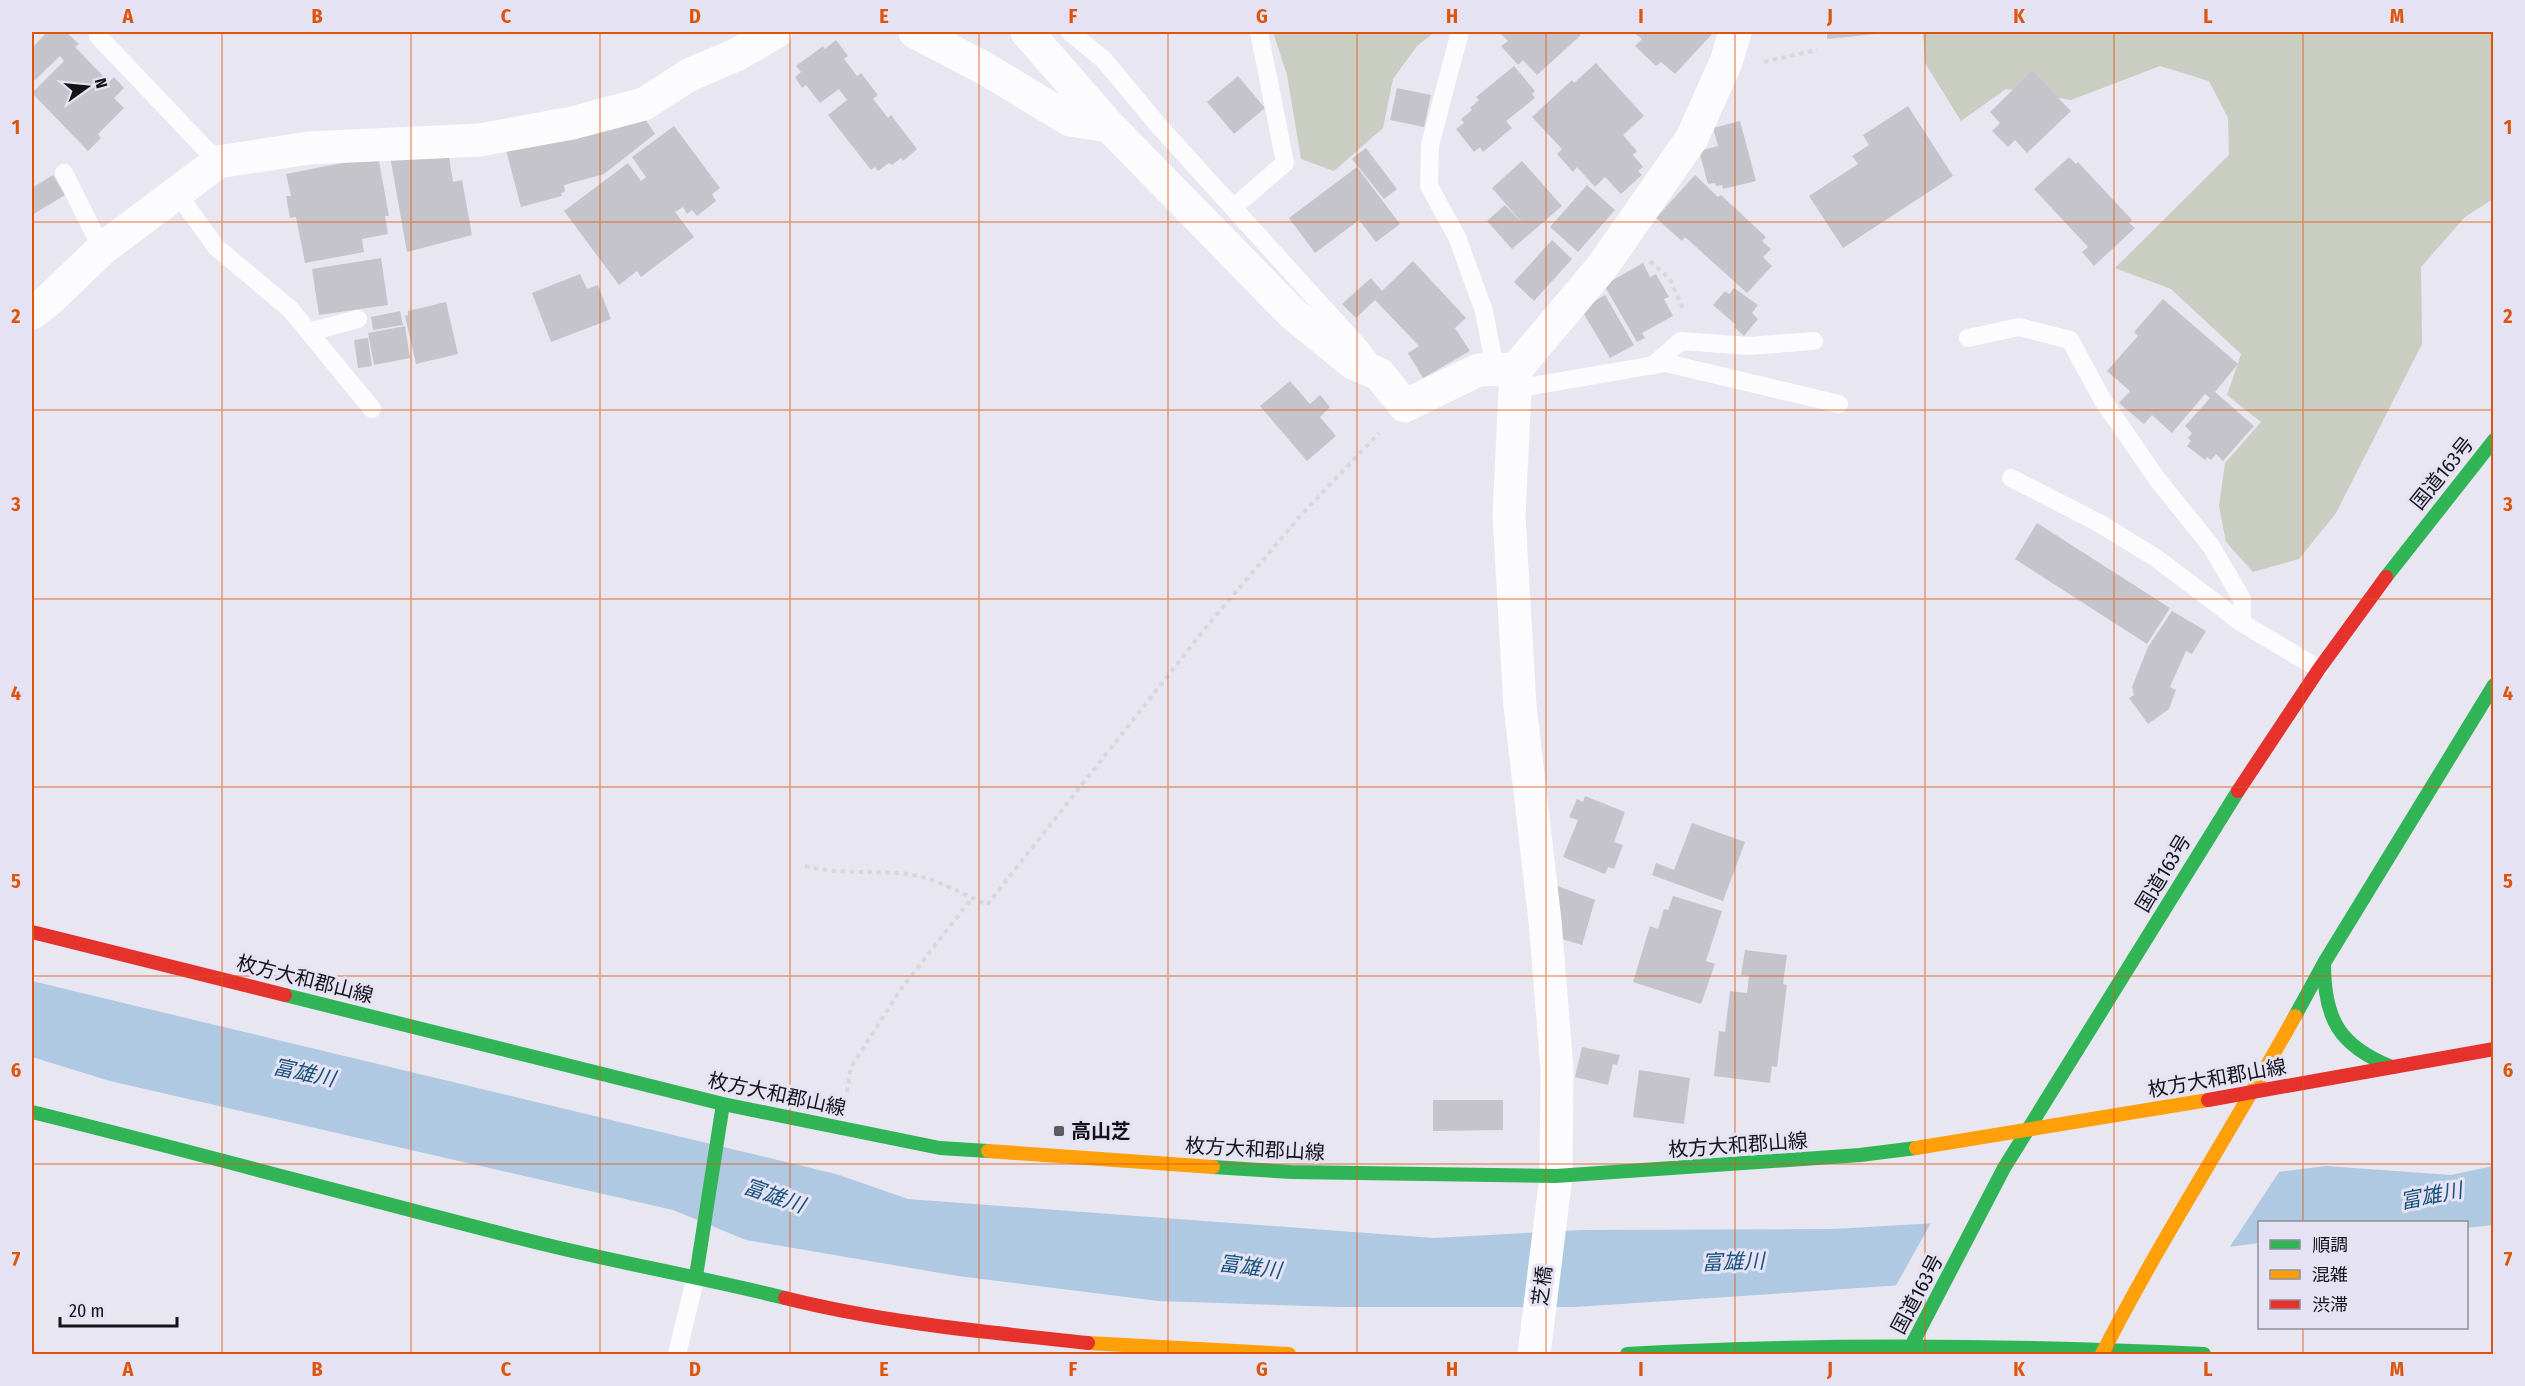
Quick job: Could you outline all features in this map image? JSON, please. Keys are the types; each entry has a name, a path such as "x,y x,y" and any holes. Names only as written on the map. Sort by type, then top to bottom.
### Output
{"main road":[{"name":"国道163号","path":"1910,1351 2004,1168 2210,833 2319,669 2412,541 2493,440"},
{"path":"2104,1352 2140,1280 2219,1144 2252,1093 2324,963 2493,685"},
{"name":"枚方大和郡山線","path":"32,932 723,1104 940,1148 1291,1172 1556,1176 1860,1155 1925,1147 2252,1093 2493,1049"},
{"path":"2324,963 2325,1001 2336,1028 2367,1057 2392,1067"},
{"path":"696,1276 723,1104"},
{"path":"32,1112 522,1239 696,1276 825,1308 983,1332 1102,1344 1288,1354"},
{"path":"1628,1354 1764,1347 2204,1354"},
{"path":"1764,1347 1780,1354"}],"street":[{"path":"32,313 50,300 102,249 218,162 309,148 480,140 572,123 644,104 688,75 738,54 776,32"},
{"path":"915,32 984,68 1070,120 1109,126"},
{"path":"1027,32 1109,126 1293,314 1353,363 1379,374 1404,406 1478,370 1509,376 1602,267 1692,138 1725,62 1735,32"},
{"name":"芝橋","path":"1509,376 1509,516 1520,706 1545,921 1557,1069 1556,1176 1534,1354"}],"lane":[{"path":"99,32 98,36 218,162"},
{"path":"1070,32 1104,60 1158,124 1362,350 1379,374"},
{"path":"1234,207 1286,163 1259,32"},
{"path":"1460,32 1430,145 1429,186 1457,237 1509,376 1652,366 1666,363 1839,404"},
{"path":"64,173 102,249"},
{"path":"177,193 216,247 290,309 372,409"},
{"path":"309,332 358,319"},
{"path":"1968,338 2019,327 2070,340 2102,399 2150,470 2211,546 2242,599 2242,623"},
{"path":"1652,366 1681,340 1749,346 1814,341"},
{"path":"2011,478 2099,523 2156,558 2242,623 2319,669"},
{"path":"677,1354 696,1276"}],"path":[{"path":"1618,244 1649,260 1670,279 1682,306 1703,342"},
{"path":"805,866 830,872 900,873 949,886 987,905 1216,616 1301,515 1404,406"},
{"path":"840,1128 851,1067 901,989 972,898"}],"shaded area":[{"path":"1273,32 1435,32 1417,46 1393,79 1383,128 1334,171 1301,159 1287,75"},
{"path":"1923,32 2493,32 2493,199 2465,217 2421,267 2422,344 2336,513 2299,559 2253,572 2226,542 2219,506 2225,463 2261,422 2227,395 2241,354 2171,289 2115,268 2229,155 2228,118 2209,81 2160,66 2071,100 2006,89 1961,121 1925,63"}],"water":[{"name":"富雄川","path":"32,981 836,1174 908,1199 1434,1238 1581,1230 1833,1229 1955,1222 2121,1192 2326,1166 2451,1175 2493,1166 2493,1225 2468,1228 2468,1221 2258,1221 2258,1243 2144,1258 2044,1275 1575,1307 1338,1307 1158,1301 958,1276 746,1240 673,1210 110,1081 32,1057"}],"pier":[{"path":"2281,1169 2227,1251 2144,1261 2044,1278 1894,1289 1932,1221 1955,1219 2120,1189"}],"building":[{"path":"47,32 66,32 79,44 75,47 109,82 114,77 124,88 114,98 124,108 98,134 101,138 88,151 32,93 64,61 60,56 35,80 32,77 32,48"},
{"path":"1499,32 1578,32 1581,35 1537,75 1523,60 1518,65 1501,46 1508,41"},
{"path":"1633,32 1714,32 1675,74 1661,62 1656,66 1635,46 1642,39"},
{"path":"1827,32 1886,32 1886,33 1827,39"},
{"path":"836,40 848,56 844,59 857,76 861,73 878,95 873,99 888,118 891,115 917,149 903,161 901,158 878,171 875,167 871,170 828,115 847,100 839,89 820,103 806,85 802,88 795,77 801,72 796,66 823,46 825,49"},
{"path":"1596,63 1644,116 1623,135 1637,151 1633,155 1643,167 1638,171 1642,175 1621,194 1605,177 1595,187 1577,167 1573,172 1557,154 1562,149 1532,117 1572,80 1574,83"},
{"path":"1514,66 1535,91 1532,94 1535,98 1506,121 1512,128 1483,152 1480,147 1474,152 1456,129 1464,123 1461,119 1479,100 1476,97"},
{"path":"2032,71 2071,111 2027,153 2015,140 2008,147 1992,131 2000,123 1990,112"},
{"path":"1238,76 1265,108 1234,134 1207,102"},
{"path":"1397,88 1431,95 1424,127 1390,120"},
{"path":"1908,106 1953,176 1843,248 1809,196 1858,164 1852,156 1869,145 1863,135"},
{"path":"642,114 655,134 604,174 564,185 565,192 561,193 562,196 521,207 506,150"},
{"path":"1740,121 1756,181 1723,189 1722,185 1708,184 1699,151 1718,146 1713,128"},
{"path":"674,126 720,188 712,194 716,201 697,216 692,210 687,214 683,207 675,212 694,237 641,277 637,271 619,285 564,211 628,163 641,181 646,177 632,157"},
{"path":"1366,148 1397,189 1384,199 1352,159"},
{"path":"448,151 453,182 462,180 472,235 407,252 390,156"},
{"path":"378,156 389,216 385,216 388,234 362,239 364,252 305,263 296,217 290,218 286,196 291,196 286,174"},
{"path":"2069,157 2076,164 2078,162 2132,220 2129,223 2135,228 2094,266 2082,252 2088,247 2034,189"},
{"path":"1522,161 1562,206 1512,249 1487,221 1505,205 1524,225 1492,188"},
{"path":"1357,167 1400,224 1376,242 1359,220 1315,253 1289,218"},
{"path":"53,175 65,195 32,215 32,188"},
{"path":"1695,175 1718,197 1721,195 1766,237 1762,241 1771,249 1763,257 1772,266 1747,293 1685,237 1682,241 1656,218"},
{"path":"1587,185 1615,210 1578,252 1550,227"},
{"path":"1552,240 1572,259 1534,301 1514,282"},
{"path":"381,258 388,305 319,315 312,269"},
{"path":"1413,261 1466,318 1455,328 1470,351 1423,378 1408,353 1419,346 1375,300 1356,318 1342,304 1371,278 1382,291"},
{"path":"1643,263 1650,277 1656,274 1669,297 1664,299 1673,316 1642,333 1645,338 1637,342 1604,285"},
{"path":"580,274 587,289 598,285 611,319 551,342 532,293"},
{"path":"1734,288 1758,305 1752,313 1758,319 1744,336 1734,327 1736,325 1713,305 1725,291 1729,294"},
{"path":"1605,295 1634,345 1610,358 1581,309"},
{"path":"2163,299 2238,364 2215,392 2254,426 2223,461 2216,454 2211,460 2207,457 2205,460 2187,446 2191,441 2188,438 2192,433 2185,426 2210,398 2205,394 2172,433 2152,415 2144,424 2119,403 2130,391 2107,371 2138,336 2134,332"},
{"path":"446,302 458,354 416,364 405,316 408,315 408,311"},
{"path":"400,311 403,325 373,330 371,317"},
{"path":"405,326 410,358 374,365 368,333"},
{"path":"368,338 372,366 358,368 354,340"},
{"path":"1290,381 1310,404 1320,395 1330,407 1320,417 1336,436 1307,461 1260,406"},
{"path":"2037,523 2170,608 2147,644 2015,559"},
{"path":"2172,611 2206,631 2192,654 2186,651 2170,687 2176,690 2169,709 2148,724 2129,698 2134,695 2132,687 2148,647"},
{"path":"1585,796 1625,812 1614,842 1623,845 1614,869 1608,867 1605,874 1563,857 1578,820 1569,817 1577,799 1583,802"},
{"path":"1692,823 1745,842 1723,901 1652,875 1656,863 1674,870"},
{"path":"1555,885 1595,900 1582,945 1559,938"},
{"path":"1673,896 1722,911 1706,961 1715,964 1701,1004 1633,982 1650,926 1658,929 1664,909 1668,910"},
{"path":"1745,950 1787,955 1783,984 1787,985 1777,1067 1772,1066 1770,1083 1714,1076 1719,1031 1725,1032 1730,991 1747,993 1749,976 1741,975"},
{"path":"1582,1047 1620,1055 1617,1065 1613,1064 1608,1085 1575,1077"},
{"path":"1639,1070 1690,1078 1684,1124 1633,1117"},
{"path":"1433,1100 1503,1100 1503,1130 1433,1131"}],"traffic: fast":[{"path":"2386,577 2494,440"},
{"path":"2295,1016 2324,963 2494,685"},
{"path":"1907,1354 2004,1168 2238,791"},
{"path":"2324,963 2327,1000 2338,1028 2359,1050 2392,1067"},
{"path":"285,995 723,1104 940,1148 988,1151"},
{"path":"696,1276 723,1104"},
{"path":"32,1112 552,1246 785,1298"},
{"path":"1213,1167 1291,1172 1556,1176 1860,1155 1916,1148"},
{"path":"1627,1354 1771,1348 1916,1346 2204,1354"}],"traffic: slow":[{"path":"2102,1354 2148,1268 2295,1016"},
{"path":"1916,1148 2208,1100"},
{"path":"988,1151 1213,1167"},
{"path":"1088,1343 1289,1354"}],"traffic: jam":[{"path":"2238,791 2319,669 2386,577"},
{"path":"32,932 285,995"},
{"path":"2208,1100 2494,1049"},
{"path":"785,1298 898,1320 1088,1343"}],"place":[{"name":"高山芝","path":"1059,1131"}]}
